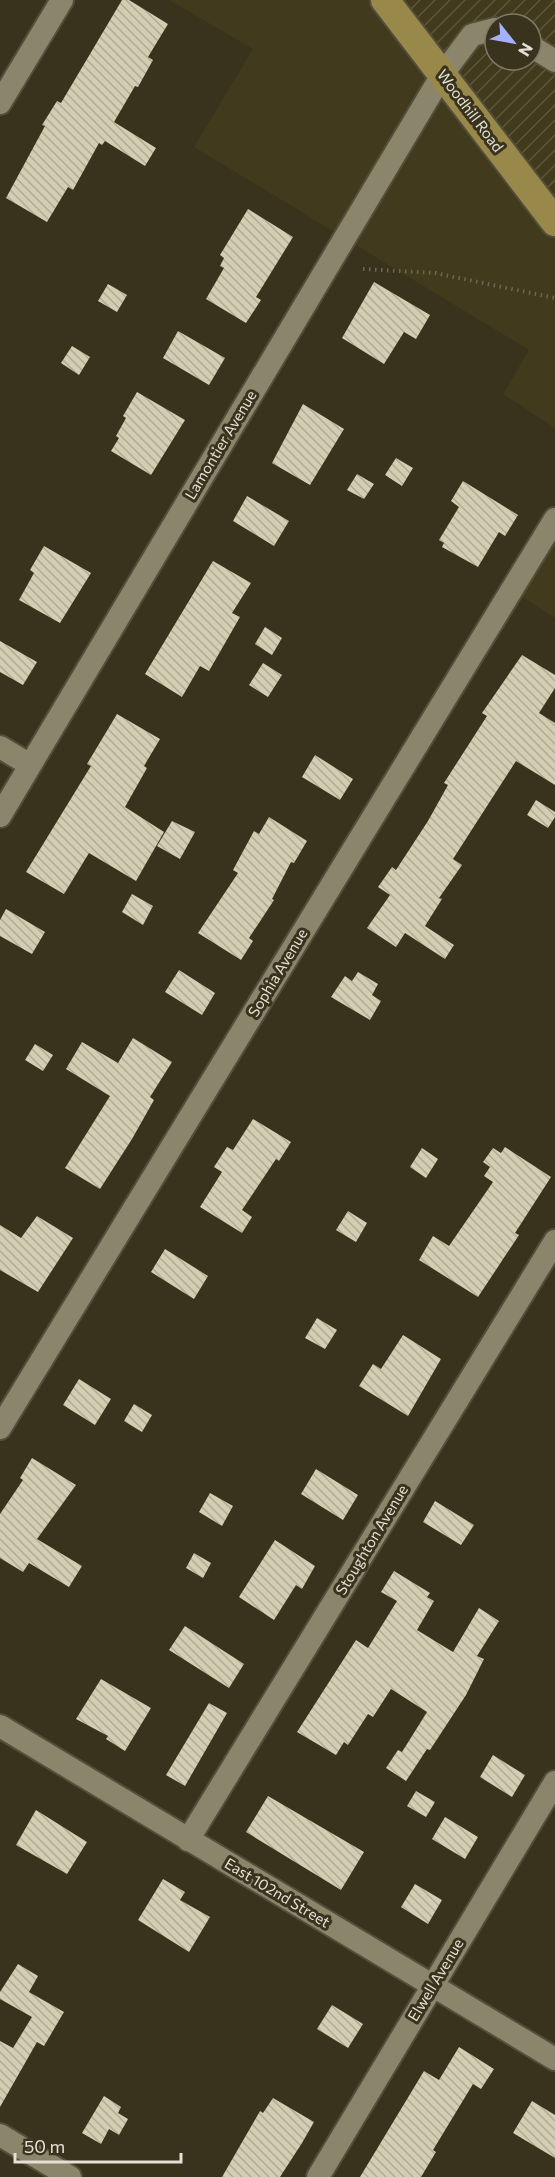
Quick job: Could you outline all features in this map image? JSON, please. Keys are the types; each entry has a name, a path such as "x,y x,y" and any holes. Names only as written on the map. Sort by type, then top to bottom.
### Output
{"main road":[{"name":"Woodhill Road","path":"385,0 555,222"}],"street":[{"path":"0,104 62,0"},
{"name":"Lamontier Avenue","path":"0,816 442,75 471,35 483,32"},
{"name":"Sophia Avenue","path":"0,1428 555,519"},
{"path":"0,747 30,765"},
{"name":"Stoughton Avenue","path":"188,1839 555,1241"},
{"name":"East 102nd Street","path":"0,1726 555,2060"},
{"name":"Elwell Avenue","path":"318,2177 555,1782"},
{"path":"0,2135 70,2177"}],"path":[{"path":"363,269 435,273 555,298"}],"shaded area":[{"path":"169,0 385,0 555,222 555,428 503,394 529,350 194,147 253,49"},
{"path":"385,0 555,0 555,222"},
{"path":"555,519 555,618 511,590"}],"building":[{"path":"122,0 129,0 168,24 148,57 153,60 114,122 156,148 145,166 105,141 102,145 99,143 73,190 68,187 47,222 6,198 45,126 42,125 57,101 61,103"},
{"path":"248,209 293,237 256,297 261,300 246,323 206,299 224,268 220,266 224,258 220,255"},
{"path":"374,282 430,315 416,339 404,332 384,364 342,338"},
{"path":"108,284 127,295 117,312 98,301"},
{"path":"178,331 225,358 209,385 163,358"},
{"path":"72,346 90,357 79,375 61,363"},
{"path":"137,392 185,420 151,475 111,451 119,438 116,436 126,418 123,416"},
{"path":"303,404 344,429 310,485 272,463"},
{"path":"396,458 413,468 402,486 385,475"},
{"path":"357,474 374,484 364,499 347,490"},
{"path":"463,481 518,515 505,536 499,532 478,567 442,547 444,543 439,540 459,507 451,501"},
{"path":"247,496 289,521 274,546 233,521"},
{"path":"44,546 91,573 60,623 19,600 34,573 30,570"},
{"path":"213,561 251,583 232,613 240,617 209,671 200,666 182,697 145,674"},
{"path":"265,627 282,638 272,655 255,644"},
{"path":"0,641 37,662 23,685 0,672"},
{"path":"522,655 555,675 555,688 539,713 555,723 555,785 516,761 453,859 462,865 439,898 442,899 425,926 454,945 445,959 405,933 396,947 367,928 390,895 378,887 392,867 396,870 428,821 448,785 444,783 487,716 482,713"},
{"path":"263,663 282,675 268,697 249,685"},
{"path":"117,714 160,739 144,766 147,768 125,807 164,832 136,881 89,853 64,894 26,872 91,766 87,764"},
{"path":"315,755 353,779 340,800 302,777"},
{"path":"536,800 555,812 555,817 548,828 527,815"},
{"path":"269,817 307,841 294,863 291,862 272,899 274,900 249,938 253,941 241,960 198,933 238,873 233,870 254,831 259,834"},
{"path":"172,821 195,832 180,859 157,846"},
{"path":"132,894 153,906 143,925 122,912"},
{"path":"6,909 45,932 32,954 0,936 0,920"},
{"path":"179,970 215,993 202,1015 165,992"},
{"path":"358,972 378,984 372,995 381,1001 370,1020 331,997 345,976 352,981"},
{"path":"133,1038 172,1062 150,1097 154,1100 132,1139 100,1189 65,1168 110,1096 66,1069 82,1042 118,1063"},
{"path":"35,1044 53,1055 43,1071 25,1060"},
{"path":"253,1119 291,1142 279,1161 276,1159 242,1210 252,1217 242,1233 200,1207 222,1172 214,1167 227,1147 233,1150"},
{"path":"505,1147 551,1177 515,1233 519,1235 478,1297 419,1260 433,1236 449,1246 493,1182 484,1176 490,1167 483,1162 493,1148 501,1153"},
{"path":"422,1148 438,1159 426,1178 410,1167"},
{"path":"348,1211 367,1223 356,1242 336,1230"},
{"path":"37,1216 73,1238 38,1292 0,1270 0,1225 21,1238"},
{"path":"165,1249 208,1276 194,1299 151,1272"},
{"path":"317,1318 337,1330 325,1349 305,1338"},
{"path":"403,1335 441,1359 408,1416 359,1386 373,1364 381,1369"},
{"path":"79,1379 111,1399 95,1425 63,1405"},
{"path":"134,1404 152,1415 142,1432 124,1421"},
{"path":"32,1458 76,1485 37,1539 82,1566 69,1587 29,1563 23,1572 0,1558 0,1514 23,1480 20,1478"},
{"path":"316,1469 358,1495 343,1520 301,1494"},
{"path":"210,1493 233,1506 222,1526 199,1512"},
{"path":"435,1501 474,1525 461,1545 423,1522"},
{"path":"275,1540 315,1566 302,1589 296,1585 274,1620 239,1597"},
{"path":"194,1553 211,1563 203,1578 186,1568"},
{"path":"394,1571 430,1593 427,1597 434,1601 417,1630 453,1652 479,1608 499,1621 477,1656 484,1659 466,1695 430,1750 427,1749 406,1781 386,1768 398,1750 402,1752 427,1712 391,1689 373,1717 368,1714 348,1745 344,1742 336,1755 297,1732 356,1640 368,1648 397,1601 381,1592"},
{"path":"185,1626 244,1664 229,1688 169,1650"},
{"path":"101,1679 151,1708 125,1751 106,1739 108,1736 76,1719"},
{"path":"209,1703 227,1713 185,1786 166,1775"},
{"path":"493,1755 525,1775 512,1797 480,1777"},
{"path":"416,1791 435,1802 426,1817 407,1806"},
{"path":"268,1796 364,1852 341,1890 246,1832"},
{"path":"36,1810 87,1842 67,1874 16,1845"},
{"path":"445,1817 478,1837 465,1859 432,1839"},
{"path":"163,1879 185,1892 180,1900 210,1917 189,1952 138,1920"},
{"path":"415,1884 442,1900 428,1924 401,1907"},
{"path":"18,1964 38,1976 29,1992 64,2012 44,2046 37,2042 0,2107 0,2041 13,2048 32,2017 0,1999 0,1992"},
{"path":"332,2005 363,2024 348,2048 317,2029"},
{"path":"459,2047 494,2069 481,2089 473,2084 433,2150 436,2152 421,2177 360,2177 424,2071 439,2080"},
{"path":"104,2096 121,2107 118,2113 128,2119 119,2135 109,2129 101,2144 82,2133"},
{"path":"273,2098 314,2122 302,2143 280,2177 222,2177 260,2111 263,2113"},
{"path":"532,2101 555,2115 555,2158 513,2133"}]}
